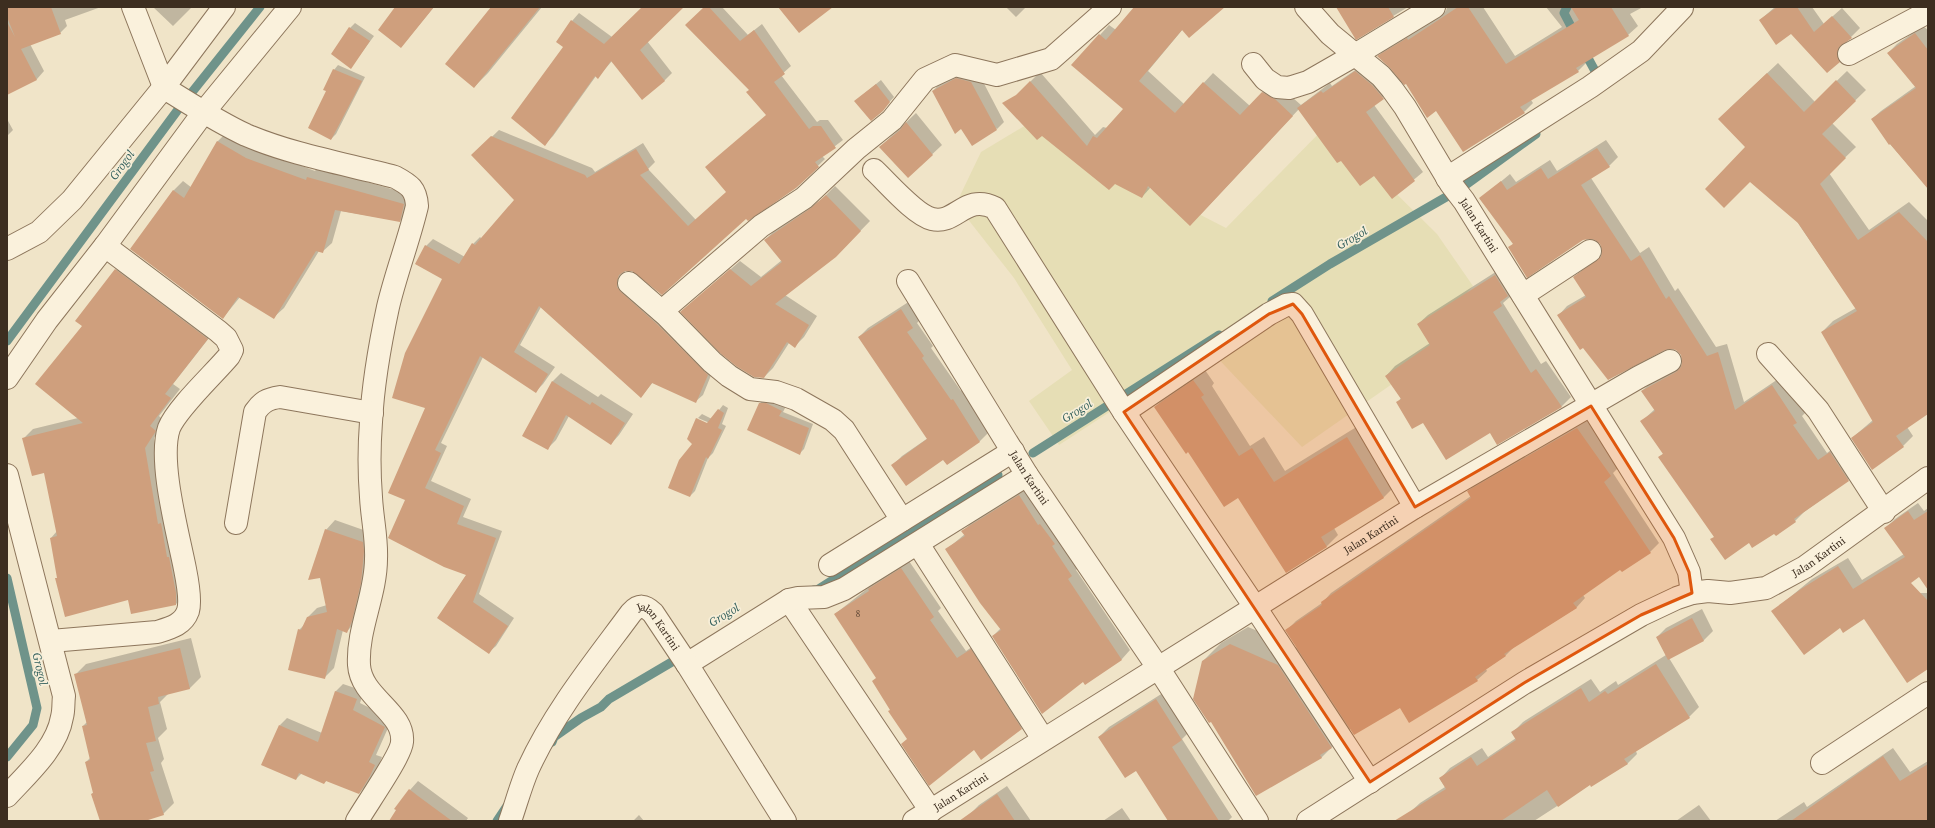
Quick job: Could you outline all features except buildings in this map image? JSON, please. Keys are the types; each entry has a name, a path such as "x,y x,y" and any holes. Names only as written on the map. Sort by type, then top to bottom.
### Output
{"street":[{"path":"133,7 165,88 202,111 246,135 273,144 395,177 408,184 416,194 417,206 388,306 375,381 369,468 376,560 374,581 359,650 360,677 365,687 395,719 400,730 402,742 396,757 358,821"},
{"path":"7,267 13,246 39,232 72,200 165,88 224,7"},
{"path":"7,378 47,320 105,246 202,111 290,7"},
{"path":"662,311 761,226 804,198 856,149 892,120 925,79 955,65 997,75 1051,59 1110,7"},
{"name":"Jalan Kartini","path":"1306,7 1330,34 1381,76 1405,107 1674,538 1689,572 1692,593"},
{"path":"1253,64 1265,79 1277,87 1289,88 1308,82 1434,7"},
{"path":"1454,187 1641,51 1682,8"},
{"path":"1849,54 1928,12"},
{"path":"874,170 920,214 933,220 946,218 972,204 985,203 995,208 1118,403 1370,782"},
{"path":"51,641 157,632 173,627 186,615 189,609 187,582 168,484 165,456 169,429 183,407 230,356 232,350 226,338 218,331 105,246"},
{"path":"1523,295 1590,251"},
{"name":"Jalan Kartini","path":"908,281 1027,475 1159,669 1257,821"},
{"path":"629,283 662,311 712,362 735,380 750,389 785,394 832,420 844,430 902,520"},
{"path":"1118,403 1269,314 1286,305 1293,304 1302,314 1415,507"},
{"path":"1768,354 1818,410 1884,512"},
{"path":"1591,406 1639,377 1670,361"},
{"path":"236,523 255,412 267,399 280,397 372,413"},
{"name":"Jalan Kartini","path":"789,600 922,816 1043,739 1159,669 1415,507 1591,406"},
{"path":"830,565 1013,452"},
{"path":"7,475 64,696 62,718 56,735 47,750 7,796"},
{"path":"683,658 789,600 798,598 824,597 833,594 918,544 1027,475"},
{"name":"Jalan Kartini","path":"1308,821 1524,683 1641,615 1677,598 1692,593 1708,591 1730,593 1766,588 1805,567 1884,512 1928,478"},
{"path":"918,544 1043,739"},
{"name":"Jalan Kartini","path":"513,813 528,770 549,729 568,699 636,607 642,606 649,609 683,658 785,821"},
{"path":"1822,763 1928,693"}],"highlighted area":[{"path":"1293,304 1302,314 1415,507 1591,406 1674,538 1689,572 1692,593 1641,615 1524,683 1370,782 1124,412 1269,314"}],"shaded area":[{"path":"1041,116 1076,151 1226,228 1327,125 1437,234 1473,286 1442,320 1455,340 1302,447 1208,348 1059,445 1029,401 1072,370 1014,278 956,204 981,152"}],"waterway":[{"name":"Grogol","path":"7,341 177,111 260,7"},
{"name":"Grogol","path":"1567,7 1564,13 1576,36"},
{"name":"Grogol","path":"1583,49 1600,80"},
{"name":"Grogol","path":"1272,301 1330,264 1460,189 1536,134"},
{"name":"Grogol","path":"1033,453 1219,335"},
{"name":"Grogol","path":"814,590 817,590 998,475"},
{"name":"Grogol","path":"7,578 37,708 33,725 7,757"},
{"name":"Grogol","path":"552,742 554,737 581,718 601,707 609,699 682,656"},
{"name":"Grogol","path":"497,821 507,806"}]}
